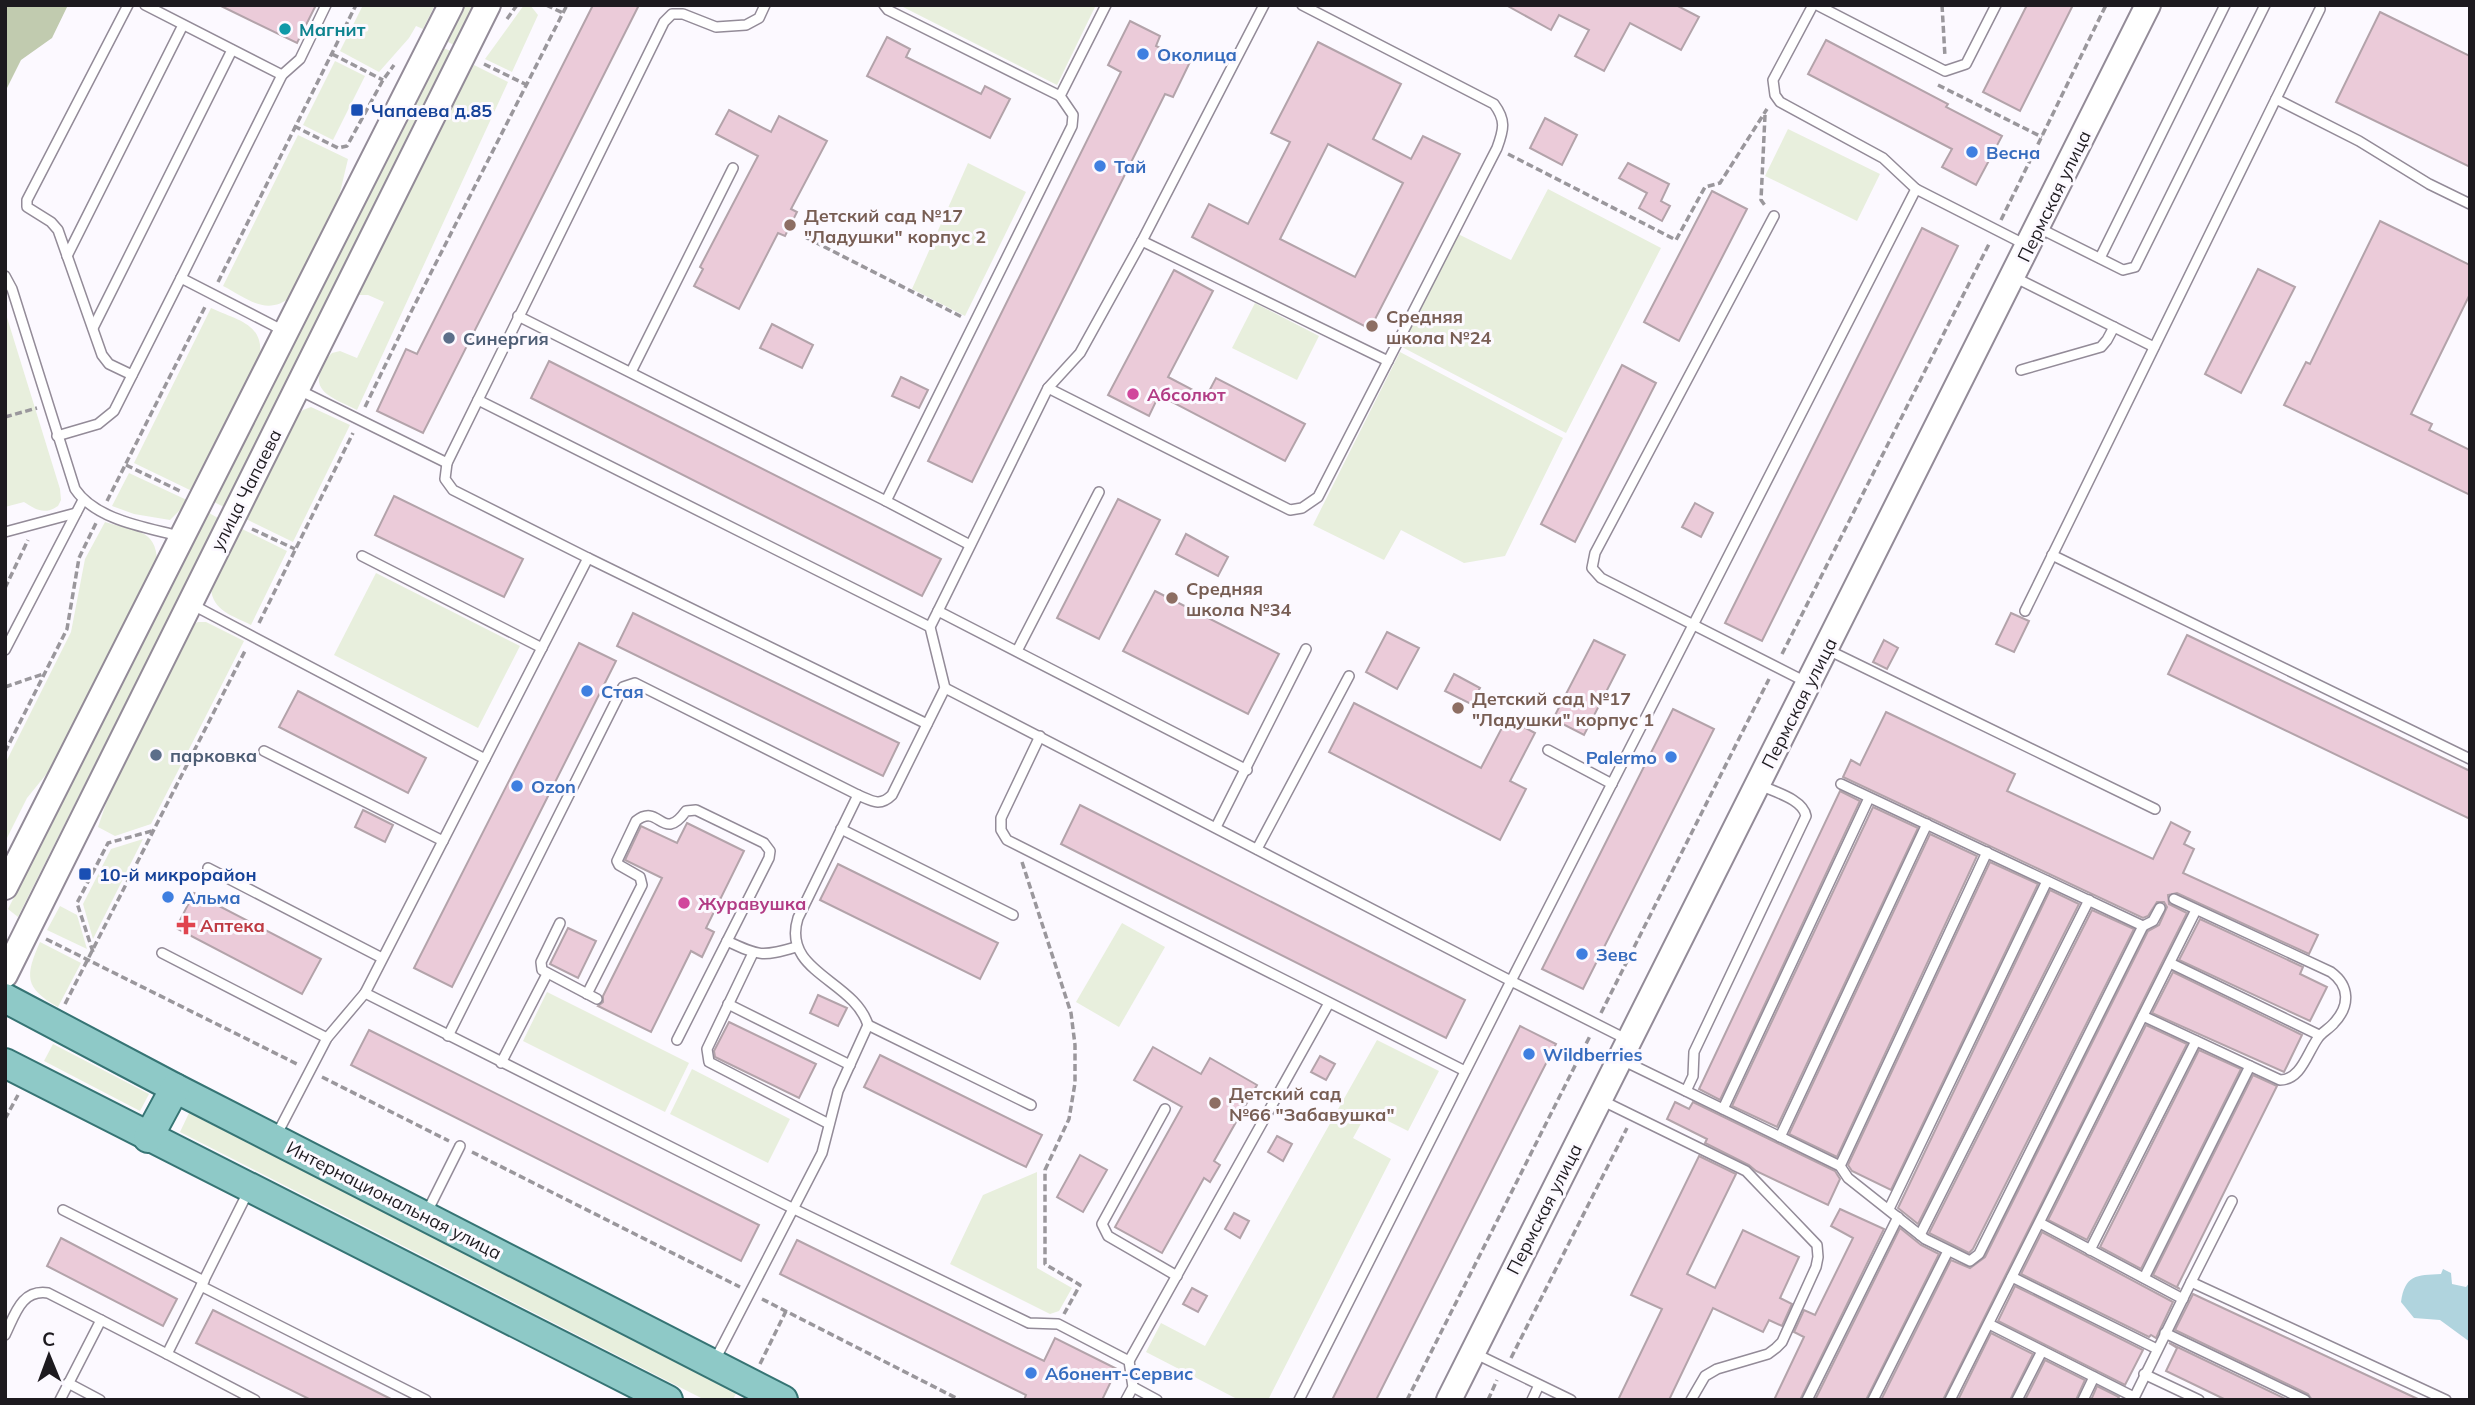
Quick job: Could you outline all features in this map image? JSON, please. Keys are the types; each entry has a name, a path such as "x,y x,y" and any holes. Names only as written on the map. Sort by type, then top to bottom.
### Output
{"main road":[{"name":"улица Чапаева","path":"5,887 451,5"},
{"name":"улица Чапаева","path":"5,975 488,5"},
{"name":"Пермская улица","path":"1449,1400 2148,5"},
{"name":"Интернациональная улица","path":"5,998 783,1400"},
{"path":"5,1063 639,1389 668,1400"},
{"path":"148,1138 175,1088"}],"lane":[{"path":"128,5 27,200 27,207 51,222 58,230 102,355 109,364 132,375"},
{"path":"145,5 282,75"},
{"path":"57,436 98,424 114,411 282,75 300,60 326,5"},
{"path":"765,5 759,18 746,25 716,27 683,14 672,14 664,22 447,463 445,479 453,490 927,724"},
{"path":"884,5 888,10 1060,96 1073,115 1072,126 886,501"},
{"path":"1060,96 1106,5"},
{"path":"448,1036 623,687 635,683 876,803 885,802 892,796 945,688 930,627 1048,388 1080,353 1142,241 1262,8 1252,5"},
{"path":"1048,388 1290,510 1302,508 1318,497 1504,131 1503,116 1494,104 1302,5"},
{"path":"1996,5 1966,64 1945,71 1815,5 1773,80 1775,95 1780,102 1883,158 1916,189 1996,230 2034,237 2100,258 2123,270 2130,270 2139,262 2265,5"},
{"path":"2100,258 2225,5"},
{"path":"2025,611 2320,9"},
{"path":"67,256 183,25"},
{"path":"93,328 232,50"},
{"path":"2276,99 2359,141 2429,184 2470,204"},
{"path":"631,372 733,168"},
{"path":"1299,1400 1916,189"},
{"path":"1774,216 1595,553 1592,568 1601,578 1809,683"},
{"path":"1142,241 1388,361"},
{"path":"5,276 12,289 69,475 83,500 122,520 183,538"},
{"path":"2014,277 2154,347"},
{"path":"181,278 286,332"},
{"path":"518,316 970,545"},
{"path":"2021,370 2101,347 2114,327"},
{"path":"298,389 447,463"},
{"path":"478,400 930,627"},
{"path":"1017,651 1099,492"},
{"path":"5,650 83,500"},
{"path":"5,532 76,513"},
{"path":"2052,555 2470,759"},
{"path":"362,556 542,648"},
{"path":"274,1139 327,1038 365,993 588,558"},
{"path":"189,603 485,759"},
{"path":"938,611 1247,769"},
{"path":"1216,827 1306,649"},
{"path":"1827,649 2155,809"},
{"path":"1257,849 1349,677"},
{"path":"945,688 1596,1024 1625,1050 1686,1091 1840,1166 1848,1178 1920,1236 1970,1261 1979,1254 2143,926 2153,921 2160,908"},
{"path":"1040,736 1001,818 1001,830 1007,840 1465,1071"},
{"path":"1548,750 1612,784"},
{"path":"264,751 443,841"},
{"path":"1686,1091 1693,1076 1694,1052 1806,816 1800,804 1758,784"},
{"path":"1841,784 2143,926"},
{"path":"713,1364 822,1153 838,1091 868,1025 857,1004 804,959 796,947 794,931 858,795"},
{"path":"1723,1110 1870,797"},
{"path":"587,994 642,885 639,877 617,862 640,817 650,816 673,825 677,824 686,811 696,810 768,846 769,858 677,1040"},
{"path":"1780,1137 1927,824"},
{"path":"841,829 1013,915"},
{"path":"1840,1166 1987,852"},
{"path":"208,868 382,958"},
{"path":"1889,1209 2047,880"},
{"path":"2143,1016 2280,1080 2296,1074 2319,1035 2334,1023 2346,1000 2345,987 2331,972 2174,899"},
{"path":"1920,1236 2089,900"},
{"path":"1950,1400 2196,910"},
{"path":"560,923 541,962 542,970 597,999"},
{"path":"727,941 753,953 771,954 796,947"},
{"path":"162,953 327,1038"},
{"path":"753,953 706,1055 712,1065 830,1124"},
{"path":"2170,962 2319,1035"},
{"path":"501,1062 547,974"},
{"path":"365,993 794,1209 1029,1323 1058,1324 1129,1361"},
{"path":"1126,1400 1133,1387 1129,1361 1329,1003"},
{"path":"729,1004 850,1066"},
{"path":"868,1025 1031,1105"},
{"path":"2090,1250 2196,1041"},
{"path":"2144,1278 2250,1066"},
{"path":"1600,1099 1746,1171 1817,1245 1816,1267 1782,1342 1768,1354 1717,1368 1705,1376 1691,1400"},
{"path":"1165,1109 1102,1224 1108,1236 1177,1276"},
{"path":"425,1216 460,1146"},
{"path":"167,1354 250,1189"},
{"path":"1989,1324 2133,1399 2232,1201"},
{"path":"63,1210 426,1400"},
{"path":"1807,1400 1898,1217"},
{"path":"2039,1223 2183,1299"},
{"path":"1873,1400 1948,1251"},
{"path":"2012,1277 2157,1349"},
{"path":"2191,1282 2446,1400"},
{"path":"5,1335 23,1299 38,1292 48,1293 256,1400"},
{"path":"60,1400 101,1320"},
{"path":"2165,1334 2305,1400"},
{"path":"2017,1400 2042,1350"},
{"path":"1472,1352 1570,1400"},
{"path":"2144,1374 2199,1400"},
{"path":"2083,1400 2095,1377"},
{"path":"68,1383 100,1400"},
{"path":"1531,1400 1539,1385"},
{"path":"1133,1387 1157,1400"}],"path":[{"path":"5,752 67,629 79,558 355,5"},
{"path":"546,5 563,13"},
{"path":"89,960 567,5"},
{"path":"1942,5 1944,88"},
{"path":"1406,1400 1996,230 2106,5"},
{"path":"331,53 383,80"},
{"path":"1497,148 1676,240 1706,187 1720,183 1775,95"},
{"path":"1765,112 1761,200 1774,216"},
{"path":"805,237 974,323"},
{"path":"5,417 48,405"},
{"path":"5,588 28,540"},
{"path":"5,687 45,673"},
{"path":"93,951 77,903 108,842 152,831"},
{"path":"1016,844 1071,1013 1074,1045 1075,1083 1069,1119 1045,1170 1045,1264 1080,1285 1058,1324"},
{"path":"28,930 960,1400"},
{"path":"1488,1400 1634,1116"},
{"path":"751,1383 786,1311"}],"green space":[{"path":"5,5 68,5 52,38 21,60 5,92"},
{"path":"363,5 435,5 423,29 416,26 379,72 340,51"},
{"path":"462,5 476,5 456,46 444,40"},
{"path":"524,5 530,5 538,15 512,72 485,59"},
{"path":"899,5 1096,5 1057,85"},
{"path":"441,47 453,52 224,507 214,502"},
{"path":"335,61 365,76 333,140 303,125"},
{"path":"474,65 508,82 357,410 328,395 319,384 319,377 332,353 340,351 357,358 384,302 368,295 346,295"},
{"path":"1788,129 1880,174 1857,221 1765,176"},
{"path":"298,135 348,159 338,201 292,296 274,305 258,304 223,286"},
{"path":"968,163 1026,192 965,316 912,289"},
{"path":"1548,189 1661,248 1566,433 1402,347 1458,234 1511,260"},
{"path":"1255,303 1319,336 1297,380 1232,348"},
{"path":"211,308 241,321 255,332 259,339 259,362 194,492 134,463"},
{"path":"5,311 60,489 61,500 58,506 45,511 24,502 5,507"},
{"path":"1400,352 1563,438 1505,556 1464,563 1401,530 1384,560 1313,525"},
{"path":"311,407 350,425 293,542 244,518 299,414"},
{"path":"129,473 189,501 170,520 134,514 112,506"},
{"path":"209,513 218,518 18,917 8,909"},
{"path":"105,522 148,537 156,551 157,562 57,761 27,798 5,842 5,764 71,632 85,559"},
{"path":"240,528 287,551 251,625 220,607 212,596 211,588"},
{"path":"376,573 520,646 478,728 334,655"},
{"path":"206,622 244,641 151,824 115,836 98,827 110,792 192,625"},
{"path":"143,839 93,939 83,904 111,849"},
{"path":"60,906 77,915 87,949 47,930"},
{"path":"1122,923 1165,947 1119,1027 1076,1002"},
{"path":"40,942 81,963 58,1007 39,994 31,980 30,972"},
{"path":"547,992 689,1063 665,1112 523,1041"},
{"path":"1377,1040 1439,1071 1408,1131 1368,1111 1353,1138 1391,1159 1268,1400 1239,1400 1146,1352 1161,1323 1205,1346"},
{"path":"53,1044 149,1094 140,1111 44,1061"},
{"path":"692,1069 790,1119 768,1163 670,1114"},
{"path":"189,1113 737,1391 733,1400 705,1400 180,1132"},
{"path":"1037,1172 1037,1268 1072,1288 1059,1311 1050,1314 950,1264 983,1195"}],"water":[{"path":"2443,1269 2451,1273 2452,1284 2466,1287 2470,1282 2470,1342 2440,1320 2414,1318 2401,1302 2405,1286 2413,1278 2441,1274"}],"building":[{"name":"Магнит","path":"219,5 316,5 297,43"},
{"path":"593,5 639,5 423,433 377,411 406,349 417,354"},
{"path":"1506,5 1676,5 1699,17 1681,50 1630,23 1604,71 1575,56 1589,30 1559,15 1551,30"},
{"path":"2027,5 2073,5 2020,111 1983,92"},
{"path":"2380,12 2470,56 2470,167 2336,102"},
{"path":"1130,21 1160,36 1156,46 1190,62 1173,97 1165,94 972,482 928,461 1121,72 1108,65"},
{"path":"887,37 910,49 906,57 981,94 985,86 1010,99 990,138 867,76"},
{"path":"1826,40 1948,104 1946,107 2002,136 1976,185 1942,167 1952,149 1808,74"},
{"path":"1318,42 1401,84 1373,139 1411,159 1423,136 1460,154 1370,329 1192,237 1209,204 1248,224 1290,142 1271,133","holes":["1328,144 1403,183 1355,277 1280,239"]},
{"path":"729,110 771,132 779,116 827,141 791,209 797,212 785,236 778,233 739,309 694,286 703,269 700,267 758,156 716,134"},
{"path":"1545,118 1577,135 1562,165 1530,148"},
{"path":"1628,163 1669,184 1661,201 1670,206 1662,221 1639,208 1647,193 1619,178"},
{"path":"1712,191 1747,209 1679,341 1644,322"},
{"path":"2380,221 2470,265 2470,294 2411,414 2432,424 2429,430 2470,450 2470,495 2284,405 2306,362 2310,364"},
{"path":"1922,228 1958,246 1762,641 1725,623"},
{"path":"2258,269 2295,287 2241,393 2205,374"},
{"path":"1174,270 1213,291 1168,377 1206,397 1216,378 1305,424 1285,461 1159,395 1149,416 1108,395"},
{"path":"772,324 813,345 802,368 760,348"},
{"path":"549,361 941,559 922,596 531,398"},
{"path":"1622,365 1656,383 1575,542 1541,524"},
{"path":"901,377 928,390 919,408 892,396"},
{"path":"394,496 523,559 504,597 375,535"},
{"path":"1118,499 1160,520 1099,639 1057,618"},
{"path":"1695,503 1713,513 1701,537 1682,527"},
{"path":"1186,534 1228,557 1218,576 1176,554"},
{"path":"1155,591 1279,654 1248,714 1123,651"},
{"path":"633,613 899,743 883,776 617,646"},
{"path":"2011,613 2029,621 2014,652 1996,644"},
{"path":"1387,632 1419,648 1397,689 1366,672"},
{"path":"2187,635 2470,771 2470,819 2168,674"},
{"path":"1594,640 1625,655 1584,735 1553,719"},
{"path":"1884,640 1898,648 1887,669 1873,662"},
{"path":"579,643 616,661 452,987 414,968"},
{"path":"1454,674 1480,688 1471,704 1445,691"},
{"path":"298,691 426,758 408,793 279,727"},
{"path":"1354,703 1481,768 1507,718 1535,733 1510,781 1526,789 1500,840 1329,752"},
{"path":"1673,709 1714,729 1583,989 1542,969"},
{"path":"1886,712 2015,774 2007,791 2153,859 2171,822 2190,832 2184,844 2194,849 2183,873 2318,935 2309,954 2177,893 2168,895 2169,904 2187,913 1943,1400 1881,1400 1951,1260 1970,1268 1985,1257 2148,931 2159,925 2167,907 2164,902 2157,902 2148,916 2143,918 1843,777 1851,760 1860,765"},
{"path":"1840,791 1860,801 1720,1100 1699,1089"},
{"path":"1080,805 1465,1000 1446,1038 1061,844"},
{"path":"1873,807 1918,828 1777,1127 1732,1106"},
{"path":"363,810 393,825 385,842 355,827"},
{"name":"Журавушка","path":"687,823 744,851 706,928 714,932 702,957 691,951 651,1032 598,1006 603,1002 603,996 662,878 625,860 641,826 677,843"},
{"path":"1930,834 1977,856 1837,1157 1789,1134"},
{"path":"1990,862 2038,884 1891,1190 1852,1171 1848,1165"},
{"path":"838,864 998,943 980,979 820,900"},
{"path":"2050,890 2079,904 1918,1224 1898,1208"},
{"path":"194,893 321,959 302,994 176,928"},
{"path":"2092,910 2134,929 1969,1253 1929,1233"},
{"path":"2200,919 2303,967 2300,974 2327,987 2310,1021 2179,960"},
{"path":"568,928 596,941 578,978 550,964"},
{"path":"2173,972 2302,1035 2284,1072 2152,1013"},
{"path":"818,995 847,1008 838,1026 810,1013"},
{"path":"729,1022 816,1064 799,1098 715,1057 714,1051"},
{"path":"2146,1025 2187,1044 2087,1240 2048,1220"},
{"path":"1520,1026 1556,1044 1376,1400 1332,1400"},
{"path":"369,1030 759,1225 741,1261 351,1065"},
{"path":"1153,1047 1201,1074 1210,1058 1257,1085 1214,1161 1220,1165 1210,1182 1204,1178 1162,1253 1115,1227 1182,1107 1134,1080"},
{"path":"2199,1050 2241,1069 2141,1269 2100,1247"},
{"path":"880,1055 1042,1135 1026,1167 864,1087"},
{"path":"1320,1056 1335,1064 1326,1080 1311,1072"},
{"path":"2253,1075 2277,1086 2177,1287 2180,1289 2153,1275"},
{"path":"1675,1102 1689,1109 1693,1102 1835,1171 1840,1179 1828,1205 1756,1171 1705,1143 1707,1139 1667,1119"},
{"path":"1277,1136 1292,1144 1283,1161 1268,1152"},
{"path":"1080,1155 1107,1170 1083,1212 1057,1197"},
{"path":"1699,1156 1736,1174 1687,1274 1715,1288 1743,1230 1799,1257 1780,1298 1792,1304 1782,1326 1769,1320 1763,1332 1713,1308 1669,1400 1618,1400 1662,1309 1631,1295"},
{"path":"1840,1209 1884,1229 1800,1400 1774,1400 1804,1337 1794,1332 1804,1310 1815,1315 1853,1238 1831,1226"},
{"path":"1234,1213 1249,1221 1240,1238 1225,1229"},
{"path":"1900,1228 1921,1245 1939,1254 1866,1400 1815,1400"},
{"path":"2042,1232 2173,1302 2156,1338 2021,1274"},
{"path":"61,1238 177,1299 163,1326 47,1266"},
{"path":"797,1240 1044,1361 1055,1338 1117,1369 1102,1400 1024,1400 1026,1395 780,1274"},
{"path":"2015,1286 2143,1350 2125,1385 1998,1321"},
{"path":"1192,1288 1207,1296 1198,1312 1183,1304"},
{"path":"2193,1294 2420,1400 2312,1400 2308,1394 2175,1330"},
{"path":"213,1310 393,1400 311,1400 196,1343"},
{"path":"1991,1333 2033,1354 2010,1400 1958,1400"},
{"path":"2169,1343 2288,1400 2226,1400 2166,1371 2177,1348"},
{"path":"2045,1360 2085,1380 2076,1400 2025,1400"},
{"path":"2097,1386 2119,1397 2117,1400 2091,1400"}],"place":[{"name":"Магнит","path":"285,29"},
{"name":"Околица","path":"1143,54"},
{"name":"Чапаева д.85","path":"357,110"},
{"name":"Весна","path":"1972,152"},
{"name":"Тай","path":"1100,166"},
{"name":"Детский сад №17 \"Ладушки\" корпус 2","path":"790,225"},
{"name":"Средняя школа №24","path":"1372,326"},
{"name":"Синергия","path":"449,338"},
{"name":"Абсолют","path":"1133,394"},
{"name":"Средняя школа №34","path":"1172,598"},
{"name":"Стая","path":"587,691"},
{"name":"Детский сад №17 \"Ладушки\" корпус 1","path":"1458,708"},
{"name":"парковка","path":"156,755"},
{"name":"Palermo","path":"1671,757"},
{"name":"Ozon","path":"517,786"},
{"name":"10-й микрорайон","path":"85,874"},
{"name":"Альма","path":"168,897"},
{"name":"Журавушка","path":"684,903"},
{"name":"Аптека","path":"186,925"},
{"name":"Зевс","path":"1582,954"},
{"name":"Wildberries","path":"1529,1054"},
{"name":"Детский сад №66 \"Забавушка\"","path":"1215,1103"},
{"name":"Абонент-Сервис","path":"1031,1373"}]}
